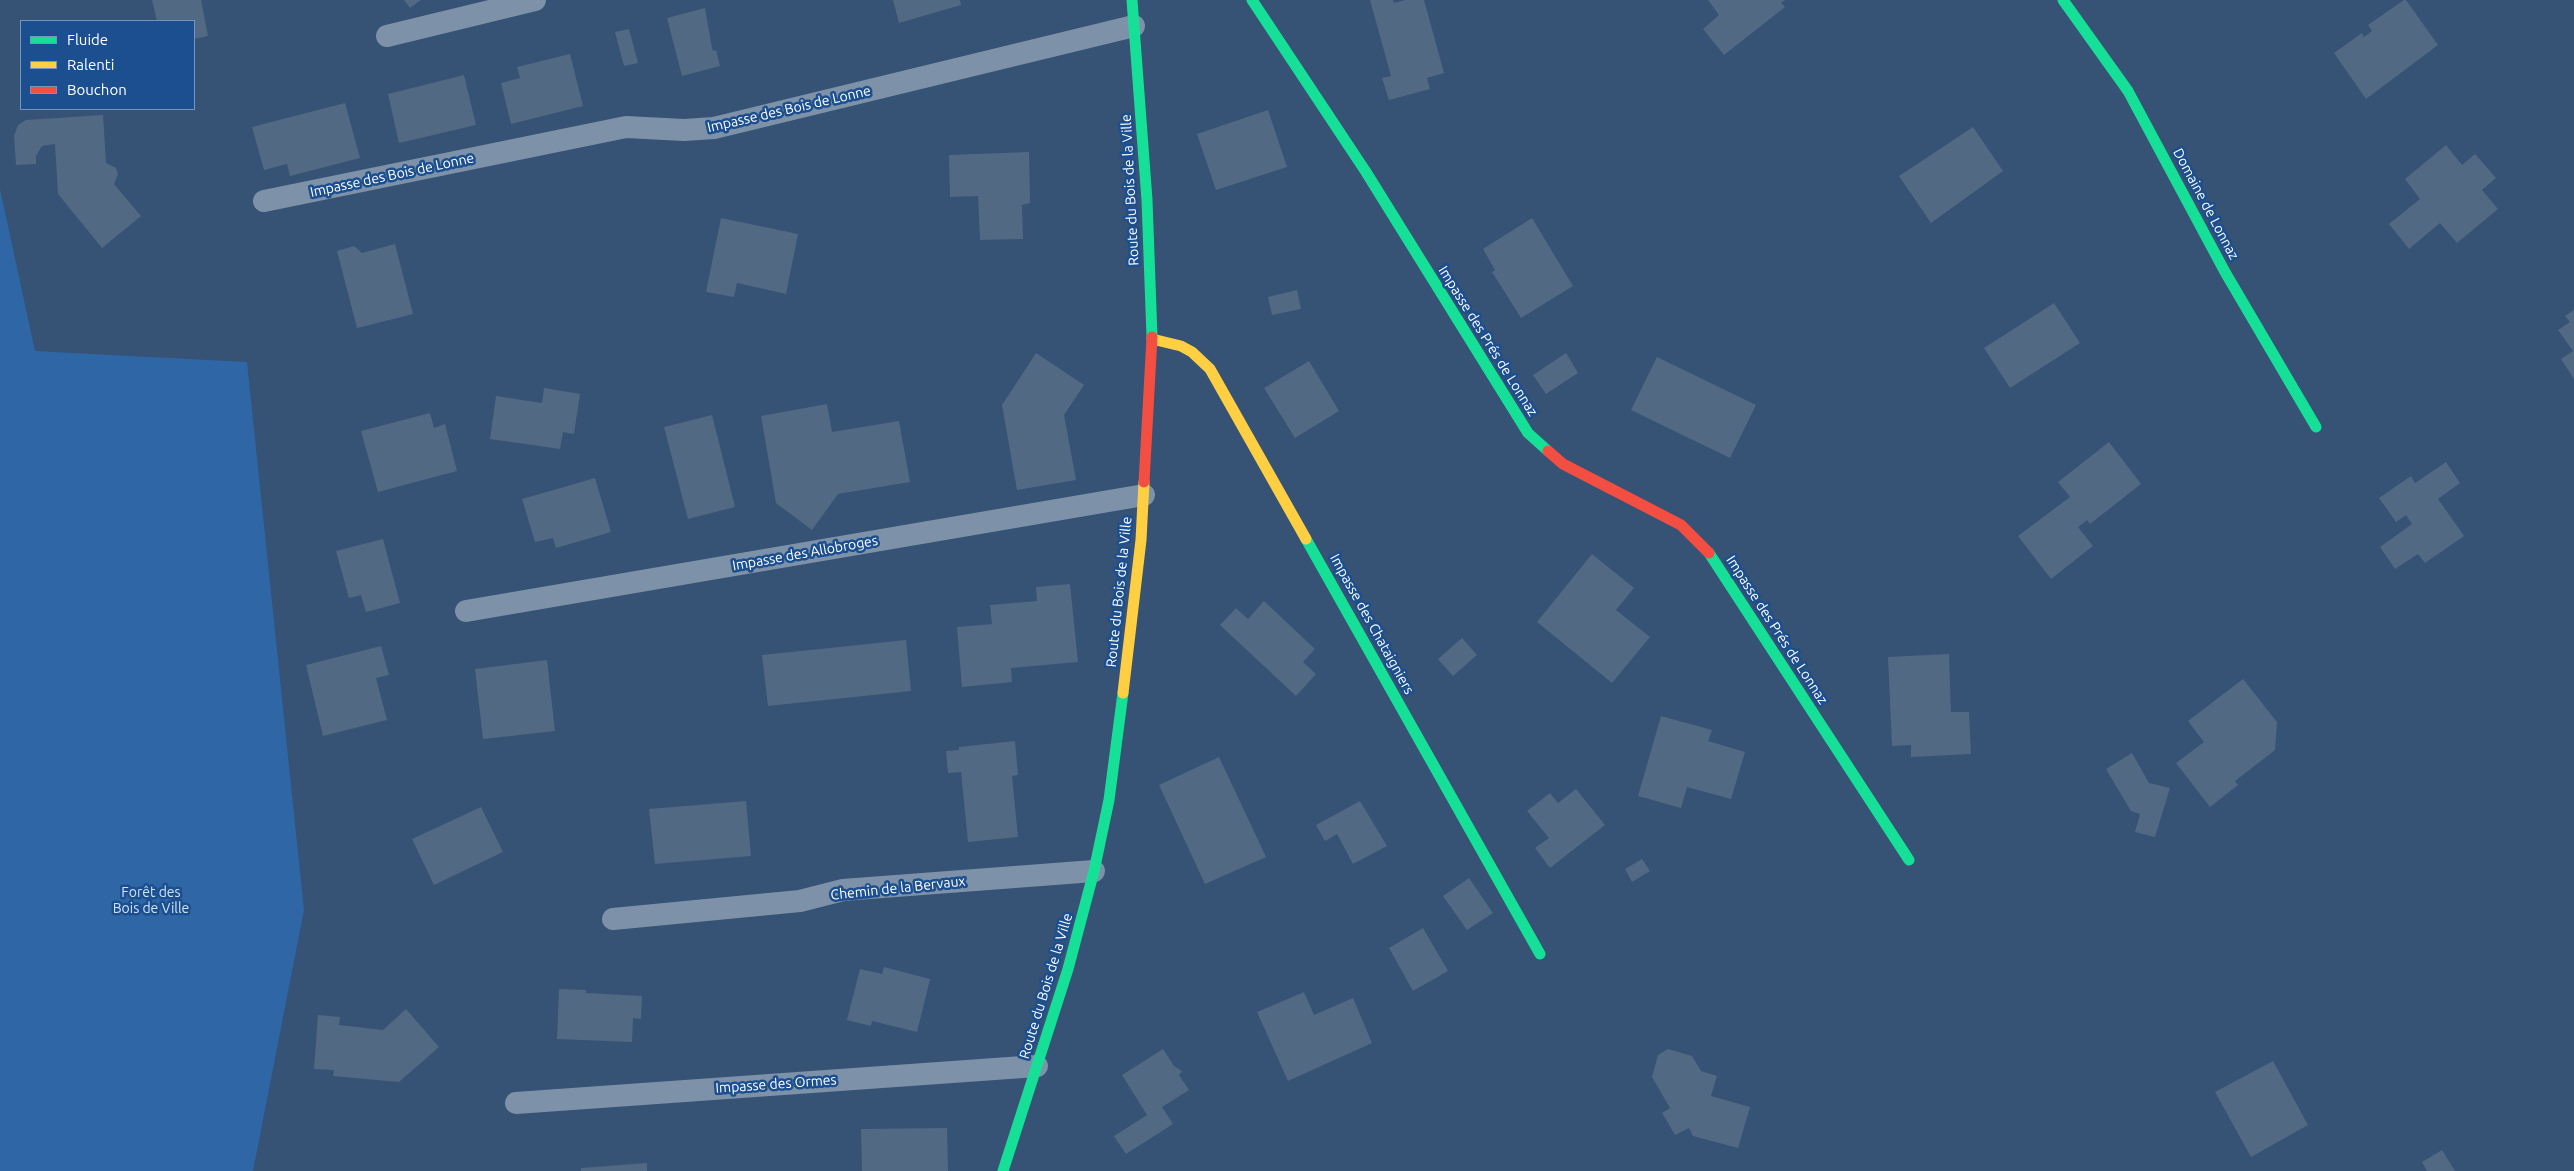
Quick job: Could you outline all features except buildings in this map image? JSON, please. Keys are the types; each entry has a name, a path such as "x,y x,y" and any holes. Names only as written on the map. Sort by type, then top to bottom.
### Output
{"street":[{"name":"Route du Bois de la Ville","path":"1003,1171 1068,969 1094,871 1109,800 1141,540 1152,339 1147,200 1132,0"},
{"name":"Impasse des Prés de Lonnaz","path":"1252,0 1366,172 1528,433 1563,464 1681,525 1699,541 1714,560 1909,860"},
{"name":"Domaine de Lonnaz","path":"2063,0 2128,91 2225,272 2316,427"},
{"name":"Impasse des Chataigniers","path":"1152,339 1181,346 1192,352 1210,369 1540,954"}],"lane":[{"path":"387,36 535,0"},
{"name":"Impasse des Bois de Lonne","path":"264,201 626,127 684,130 714,128 1134,26"},
{"name":"Impasse des Allobroges","path":"466,611 1144,495"},
{"name":"Chemin de la Bervaux","path":"614,919 800,901 843,890 1094,871"},
{"name":"Impasse des Ormes","path":"516,1103 1037,1066"}],"green space":[{"name":"Forêt des Bois de Ville","path":"0,189 35,351 247,362 304,910 253,1171 0,1171"}],"traffic: fast":[{"path":"1132,0 1147,200 1152,337"},
{"path":"1252,0 1366,172 1528,433 1548,451"},
{"path":"2063,0 2128,91 2225,272 2316,427"},
{"path":"1306,539 1540,954"},
{"path":"1709,553 1909,860"},
{"path":"1003,1171 1068,969 1094,871 1109,800 1123,693"}],"traffic: slow":[{"path":"1152,339 1181,346 1192,352 1210,369 1306,539"},
{"path":"1123,693 1141,540 1144,482"}],"traffic: jam":[{"path":"1144,482 1152,337"},
{"path":"1548,451 1563,464 1681,525 1709,553"}]}
